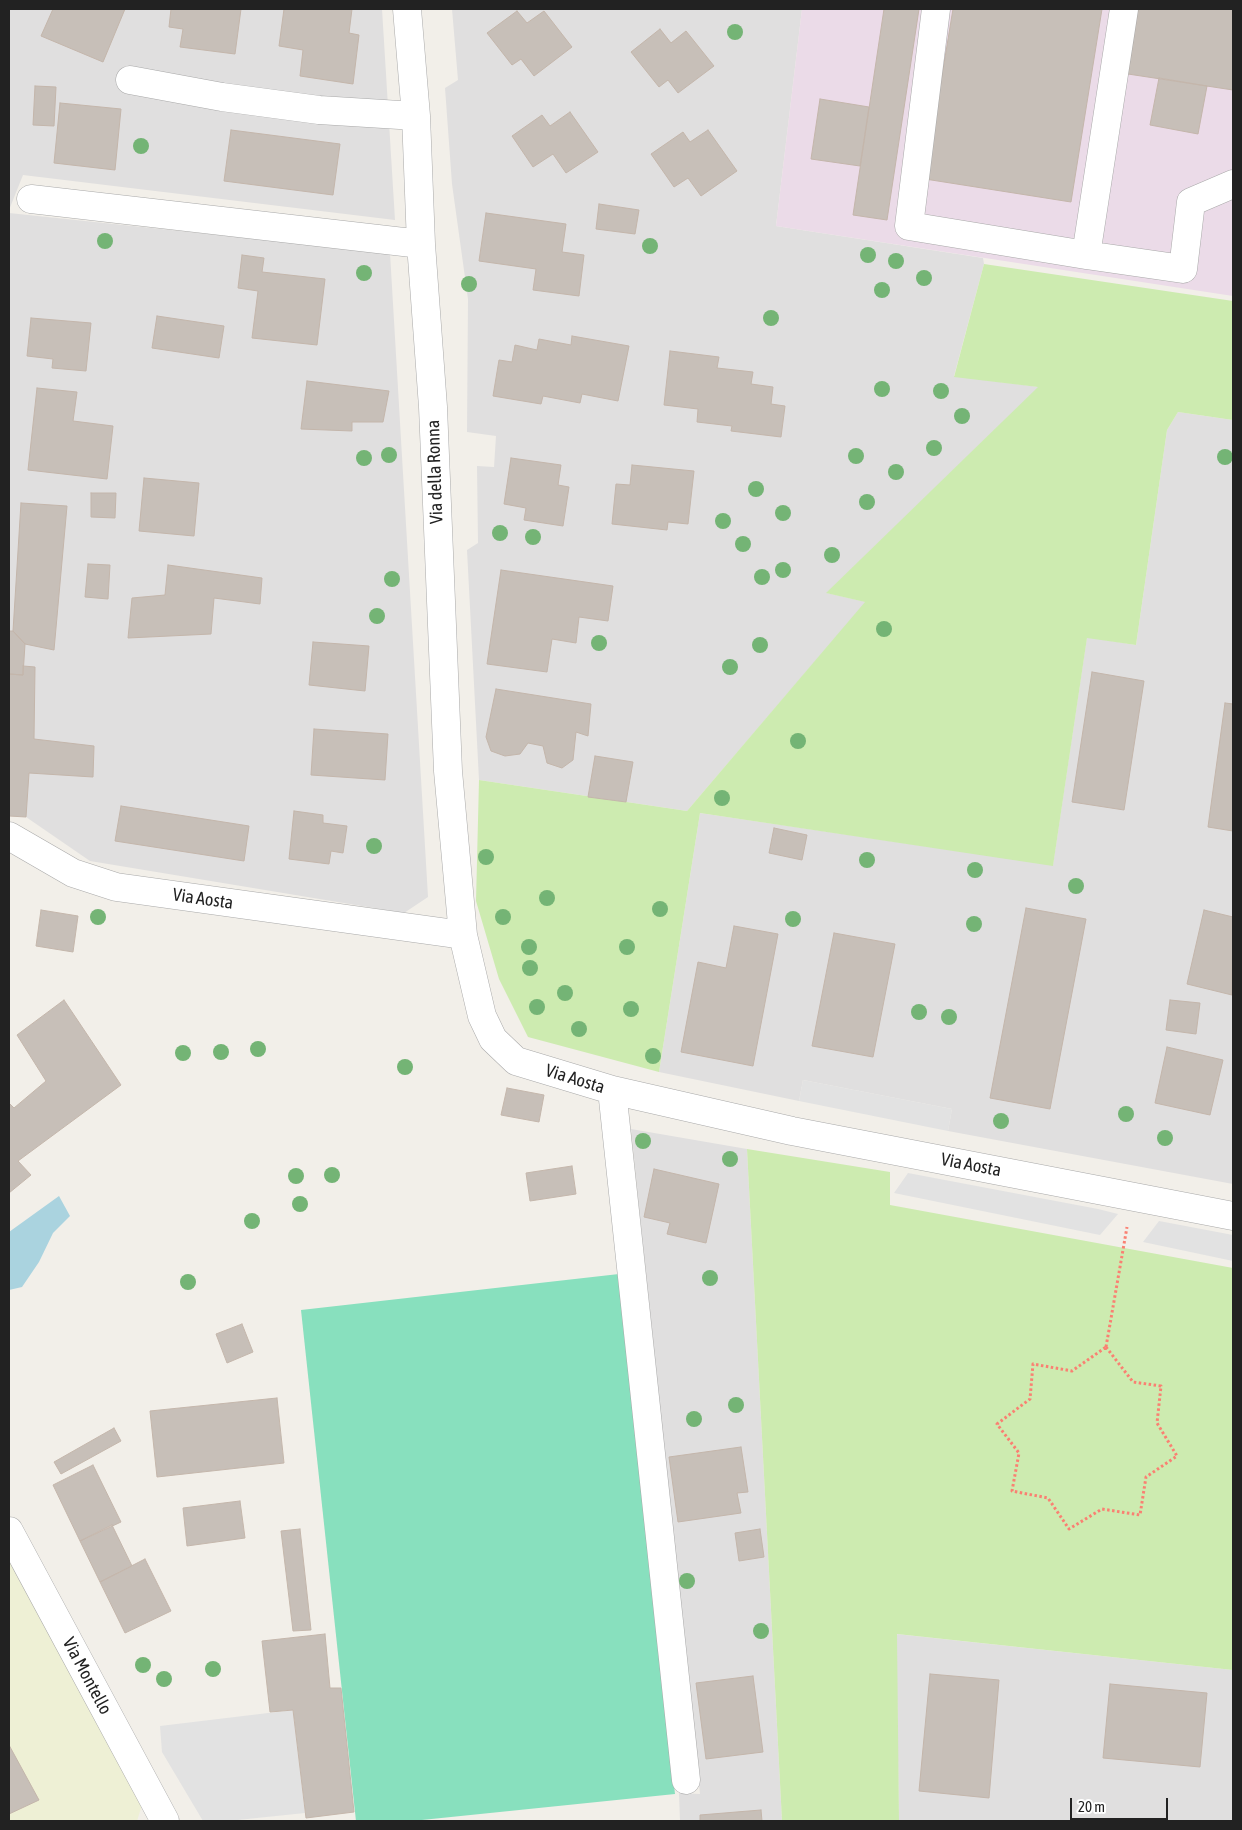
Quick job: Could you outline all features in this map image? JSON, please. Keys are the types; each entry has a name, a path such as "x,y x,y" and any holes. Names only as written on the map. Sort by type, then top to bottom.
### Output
{"street":[{"name":"Via della Ronna","path":"407,9 416,116 421,244 433,408 448,771 463,935"},
{"path":"936,9 909,226 1183,269 1191,202 1233,184"},
{"path":"1086,255 1124,9"},
{"path":"130,80 222,97 319,110 416,116"},
{"path":"31,199 421,244"},
{"name":"Via Aosta","path":"9,836 73,872 116,887 463,935 482,1016 493,1039 516,1061 612,1090 792,1130 1233,1216"},
{"path":"612,1090 686,1780"},
{"name":"Via Montello","path":"9,1531 165,1821"}],"path":[{"path":"1106,1347 1133,1382 1161,1386 1157,1422 1177,1456 1146,1477 1140,1515 1102,1509 1069,1529 1048,1498 1012,1491 1019,1453 997,1424 1030,1399 1033,1364 1072,1371 1106,1347 1133,1196"}],"shaded area":[{"path":"9,9 382,9 395,220 23,175 9,210"},
{"path":"452,9 802,9 776,226 983,258 984,264 954,376 1039,387 827,593 866,602 687,811 479,780 467,550 478,543 477,466 494,467 496,436 467,432 468,299 452,184 445,88 458,80"},
{"path":"802,9 1233,9 1233,296 776,226"},
{"path":"9,213 390,253 428,897 404,913 90,861 26,817 9,816"},
{"path":"1178,412 1233,420 1233,1184 948,1131 952,1109 803,1080 799,1101 659,1072 700,813 1053,865 1087,637 1136,645 1167,430"},
{"path":"803,1080 952,1109 948,1131 799,1101"},
{"path":"631,1129 747,1149 782,1821 680,1821 679,1793 700,1794"},
{"path":"908,1173 1118,1214 1100,1235 894,1193"},
{"path":"1159,1221 1233,1235 1233,1261 1143,1242"},
{"path":"896,1634 1233,1670 1233,1821 899,1821"},
{"path":"293,1710 305,1813 228,1821 203,1821 162,1752 160,1726"}],"green space":[{"path":"984,264 1233,301 1233,420 1178,412 1167,430 1136,645 1087,638 1053,866 700,813 659,1072 528,1037 499,979 476,901 479,780 687,811 865,602 826,593 1038,387 954,377"},
{"path":"747,1149 890,1172 890,1205 1233,1268 1233,1670 897,1634 899,1821 782,1821"},
{"path":"619,1274 675,1794 412,1821 356,1821 301,1310"},
{"path":"9,1557 143,1802 137,1821 9,1821"}],"water":[{"path":"59,1196 70,1216 53,1233 39,1262 22,1287 9,1290 9,1232"}],"building":[{"path":"53,9 125,9 103,62 41,36"},
{"path":"171,9 241,9 235,54 180,47 183,29 169,27"},
{"path":"284,9 352,9 349,33 359,35 353,84 300,76 303,50 279,46"},
{"path":"884,9 919,9 887,220 853,215"},
{"path":"953,9 1102,9 1071,202 925,179"},
{"path":"1138,9 1233,9 1233,90 1128,74"},
{"path":"517,11 527,23 544,11 572,47 534,76 521,59 512,65 487,33"},
{"path":"660,29 671,43 686,31 714,66 678,93 668,80 659,87 631,52"},
{"path":"1159,78 1207,86 1198,134 1150,125"},
{"path":"35,86 56,87 54,126 33,125"},
{"path":"820,99 869,107 860,166 811,159"},
{"path":"60,103 121,109 115,170 54,163"},
{"path":"570,112 598,152 566,173 553,154 533,167 512,136 542,115 550,126"},
{"path":"231,130 340,144 333,195 224,181"},
{"path":"708,130 737,171 701,196 688,178 674,187 651,154 683,132 690,142"},
{"path":"599,204 639,210 635,234 596,229"},
{"path":"486,213 566,224 562,252 584,255 579,296 533,290 536,269 479,261"},
{"path":"242,255 264,258 262,272 325,279 317,345 252,338 258,291 238,288"},
{"path":"157,316 224,326 219,358 152,348"},
{"path":"31,318 91,323 86,371 52,368 53,359 27,356"},
{"path":"572,336 629,346 618,401 582,394 580,403 543,396 541,404 493,396 499,360 512,362 515,345 537,350 539,339 571,345"},
{"path":"670,351 719,357 717,368 753,372 751,384 773,387 771,404 785,406 781,437 731,431 732,426 697,422 698,409 664,405"},
{"path":"307,381 389,391 383,422 352,422 352,431 301,429"},
{"path":"37,388 77,392 73,421 113,426 107,479 28,470"},
{"path":"511,458 561,465 558,485 569,487 563,526 524,520 526,508 504,504"},
{"path":"632,465 694,471 688,524 668,522 667,530 612,524 616,484 630,485"},
{"path":"144,478 199,483 194,536 139,531"},
{"path":"91,493 116,493 115,518 91,517"},
{"path":"21,503 67,506 54,650 25,644 13,631"},
{"path":"88,564 110,565 108,599 85,597"},
{"path":"168,565 262,578 260,604 214,598 211,634 128,638 132,598 165,595"},
{"path":"501,570 613,586 608,621 579,617 576,643 552,639 547,672 487,664"},
{"path":"9,631 13,631 25,644 23,675 9,674"},
{"path":"313,642 369,646 365,691 309,685"},
{"path":"23,666 35,667 34,739 94,746 93,777 29,773 26,817 9,816 9,674 23,675"},
{"path":"1092,672 1144,681 1124,810 1072,802"},
{"path":"496,689 591,704 588,736 576,732 573,760 562,768 547,763 543,746 528,743 520,754 505,756 491,751 486,737"},
{"path":"1225,703 1233,704 1233,831 1208,827"},
{"path":"314,729 388,734 385,780 311,775"},
{"path":"595,756 633,762 626,802 588,797"},
{"path":"121,806 249,826 244,861 115,841"},
{"path":"294,811 323,815 323,823 347,826 343,853 331,851 329,864 289,859"},
{"path":"774,828 807,835 802,860 769,853"},
{"path":"1026,908 1086,919 1050,1109 990,1098"},
{"path":"41,910 78,916 73,952 36,946"},
{"path":"1204,910 1233,917 1232,995 1187,984"},
{"path":"734,926 778,934 753,1066 681,1052 698,962 726,968"},
{"path":"834,933 895,944 873,1057 812,1046"},
{"path":"64,1000 121,1085 18,1161 31,1175 9,1193 9,1103 14,1108 46,1081 17,1035"},
{"path":"1170,1000 1200,1003 1196,1034 1166,1030"},
{"path":"1167,1047 1223,1060 1210,1115 1155,1103"},
{"path":"507,1088 544,1095 539,1122 501,1115"},
{"path":"572,1166 576,1194 530,1201 526,1173"},
{"path":"654,1169 719,1184 706,1243 667,1234 670,1223 644,1217"},
{"path":"242,1324 253,1352 227,1363 216,1334"},
{"path":"277,1398 284,1463 157,1477 150,1411"},
{"path":"114,1428 121,1441 61,1474 54,1462"},
{"path":"741,1447 748,1492 737,1493 741,1513 678,1522 669,1457"},
{"path":"93,1465 121,1522 80,1541 53,1485"},
{"path":"240,1501 245,1538 187,1546 183,1508"},
{"path":"112,1525 132,1566 100,1582 80,1541"},
{"path":"300,1529 311,1630 293,1631 281,1531"},
{"path":"760,1529 764,1557 739,1561 735,1533"},
{"path":"145,1559 171,1611 125,1633 100,1582"},
{"path":"325,1634 330,1688 341,1688 354,1812 306,1818 293,1710 270,1712 262,1641"},
{"path":"930,1674 999,1680 989,1798 919,1791"},
{"path":"753,1676 763,1752 706,1759 696,1683"},
{"path":"1110,1684 1207,1693 1200,1767 1103,1758"},
{"path":"9,1745 39,1800 9,1814"},
{"path":"761,1810 762,1821 700,1821 700,1815"}]}
